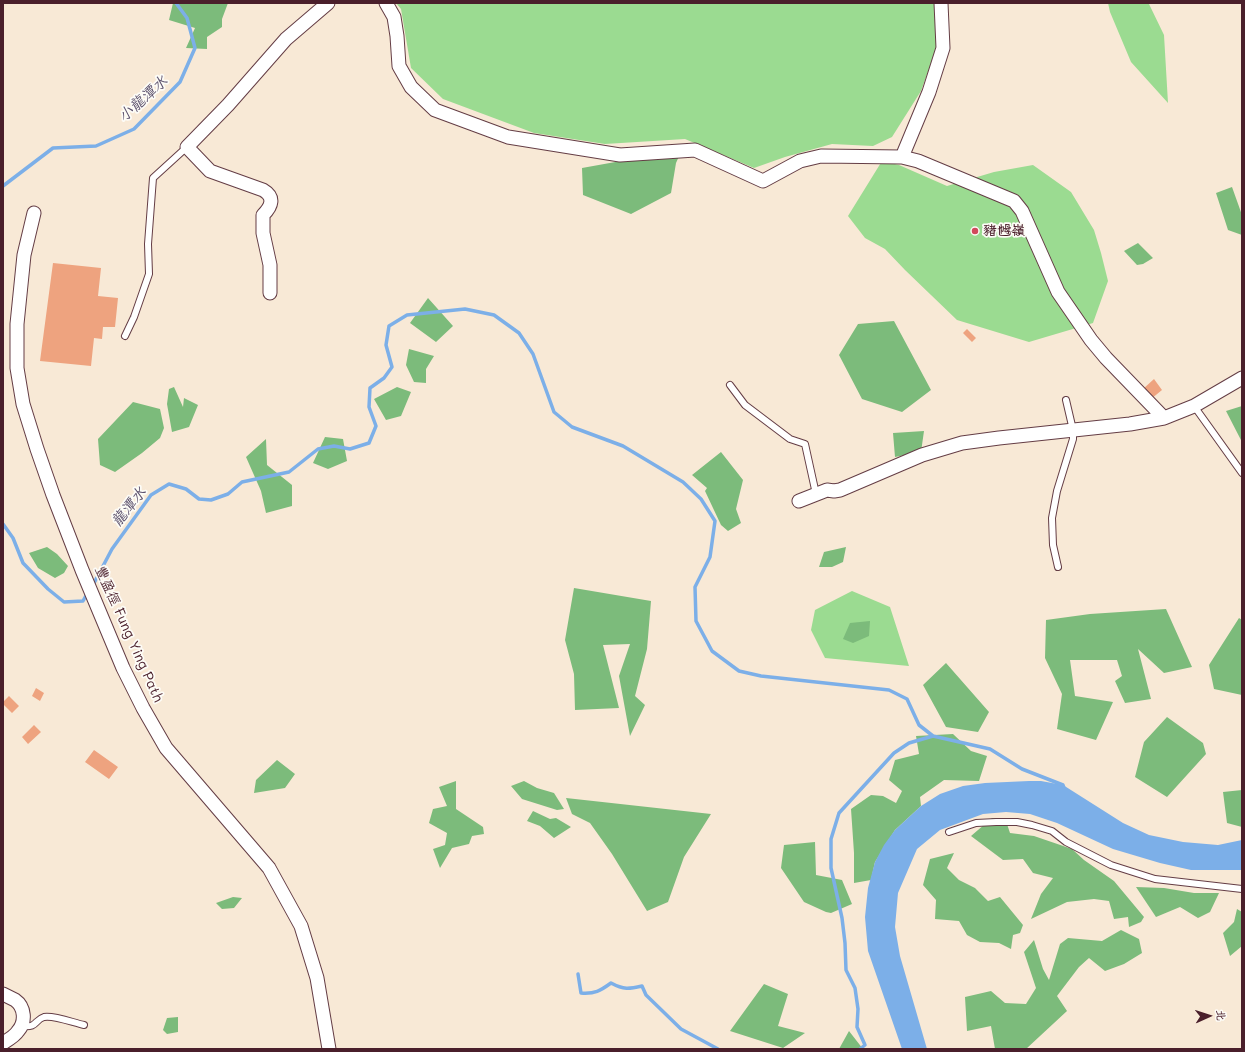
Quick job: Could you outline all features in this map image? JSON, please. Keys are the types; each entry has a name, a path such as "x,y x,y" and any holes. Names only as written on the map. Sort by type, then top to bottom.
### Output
{"street":[{"path":"270,293 270,265 263,232 264,215 270,209 271,200 268,194 263,190 210,171 187,147 228,106 286,39 328,3"},
{"path":"386,3 394,17 399,66 410,87 435,110 508,137 620,156 695,150 763,181 800,161 821,156 902,157 918,161 1014,201 1022,211 1058,292 1091,340 1106,358 1164,418"},
{"path":"902,157 929,92 943,48 941,3"},
{"name":"豐盈徑 Fung Ying Path","path":"34,214 24,255 17,324 17,368 23,404 53,495 86,580 123,668 166,748 269,868 301,926 317,978 329,1049"},
{"path":"798,501 828,490 840,490 922,455 962,443 1130,424 1164,418 1194,406 1242,378"},
{"path":"3,994 16,1001 23,1011 22,1026 17,1033 3,1043"}],"lane":[{"path":"125,336 134,317 148,274 148,244 153,178 187,147"},
{"path":"730,385 745,405 790,439 805,444 816,494"},
{"path":"1058,567 1052,545 1052,518 1057,491 1073,439 1073,430 1066,400"},
{"path":"1194,406 1242,473"},
{"path":"949,832 976,823 1017,822 1052,831 1066,842 1111,865 1155,879 1242,889"},
{"path":"22,1026 29,1027 45,1017 84,1026"}],"green space":[{"path":"173,3 228,3 222,19 222,27 207,37 207,49 186,48 195,28 169,20"},
{"path":"396,3 936,3 938,44 921,91 892,137 873,146 832,144 785,157 754,168 685,139 605,144 534,133 443,99 411,68 401,9"},
{"path":"1108,3 1154,3 1149,4 1164,35 1168,103 1131,62 1110,12"},
{"path":"680,154 676,163 671,193 631,214 583,195 582,168 632,159"},
{"path":"882,161 899,165 947,186 994,172 1033,165 1071,192 1094,230 1108,281 1093,323 1029,342 957,320 885,249 865,238 848,216"},
{"path":"1232,187 1242,215 1242,235 1228,230 1216,193"},
{"path":"1138,243 1153,258 1143,264 1137,265 1124,251"},
{"path":"428,298 453,326 436,342 410,323"},
{"path":"894,321 931,390 902,412 862,399 839,355 858,324"},
{"path":"409,349 434,356 426,369 426,383 414,382 406,365"},
{"path":"174,387 183,407 184,398 198,405 189,427 172,432 167,404 169,389"},
{"path":"397,387 411,392 401,416 386,420 374,399"},
{"path":"133,402 160,409 164,428 160,438 115,472 100,465 98,439"},
{"path":"1242,406 1242,442 1226,411"},
{"path":"924,431 921,452 895,457 893,433"},
{"path":"325,437 343,439 347,461 328,469 313,463"},
{"path":"266,439 267,465 292,485 292,506 266,513 261,491 246,457"},
{"path":"721,452 743,480 736,509 741,523 728,531 721,525 705,491 707,488 692,475"},
{"path":"47,547 57,554 68,566 64,573 55,578 38,568 29,553"},
{"path":"846,547 843,562 832,567 819,567 824,552"},
{"path":"574,588 651,601 647,649 635,696 645,705 630,736 619,676 630,644 603,645 619,708 575,710 574,674 565,640"},
{"path":"852,591 890,607 909,666 825,658 811,630 815,610"},
{"path":"1166,609 1192,667 1164,673 1138,649 1151,699 1125,703 1115,681 1122,676 1117,660 1070,660 1075,696 1113,702 1096,740 1057,729 1062,694 1045,658 1046,620 1090,614"},
{"path":"1239,618 1242,620 1242,695 1214,689 1209,665"},
{"path":"870,621 869,636 853,643 843,639 850,623"},
{"path":"946,663 989,712 978,732 946,727 923,685"},
{"path":"1167,717 1203,743 1206,754 1167,797 1135,777 1144,742"},
{"path":"953,734 971,751 987,756 979,781 944,780 920,797 921,806 895,830 875,862 871,880 854,883 854,853 851,809 871,795 883,796 896,803 902,791 889,780 895,760 919,754 916,736"},
{"path":"277,760 295,774 285,788 254,793 256,780"},
{"path":"456,781 456,809 483,827 484,834 472,836 469,844 452,848 440,868 433,849 445,845 447,833 429,823 433,809 447,806 439,787"},
{"path":"524,781 537,788 554,793 564,809 557,810 522,799 511,786"},
{"path":"1242,790 1242,827 1227,823 1223,792"},
{"path":"566,798 711,814 684,857 668,902 647,911 612,854 590,823 572,814"},
{"path":"533,811 550,819 556,818 571,827 554,838 540,826 527,821"},
{"path":"992,818 1005,818 1010,833 1034,836 1072,849 1084,860 1114,881 1144,917 1141,922 1129,927 1128,917 1114,919 1109,901 1094,899 1067,902 1031,919 1041,894 1053,878 1033,873 1023,859 1003,860 971,836"},
{"path":"815,842 816,875 842,880 852,904 831,913 804,902 781,868 784,845"},
{"path":"954,853 947,868 959,880 975,888 988,901 1000,897 1023,925 1020,933 1013,935 1011,949 999,943 980,942 967,935 959,921 935,919 936,900 923,885 930,859"},
{"path":"1136,887 1164,888 1194,893 1219,893 1210,912 1198,918 1180,907 1156,917"},
{"path":"233,897 242,898 234,908 222,909 216,903"},
{"path":"1237,909 1242,912 1242,946 1230,956 1223,933 1234,922"},
{"path":"1121,930 1139,939 1142,953 1124,964 1105,971 1089,958 1079,967 1057,996 1067,1011 1026,1049 995,1049 991,1026 967,1031 965,997 991,991 1005,1003 1026,1004 1036,988 1024,952 1034,940 1043,969 1049,980 1060,944 1068,938 1102,941"},
{"path":"764,984 788,994 778,1026 805,1033 783,1048 730,1031"},
{"path":"178,1017 178,1032 167,1034 163,1030 167,1018"},
{"path":"849,1031 863,1049 839,1049"}],"water":[{"path":"1041,781 1063,785 1123,823 1149,835 1183,842 1218,845 1242,840 1242,870 1191,870 1160,863 1113,849 1057,823 1030,814 1006,812 983,814 940,830 917,849 898,893 895,927 900,956 927,1049 902,1049 868,951 865,917 868,888 875,862 884,845 895,830 921,806 940,794 963,786 985,783"}],"building":[{"path":"53,263 101,268 98,296 118,298 115,327 103,327 102,339 94,338 91,366 40,361"},
{"path":"967,329 976,338 972,342 963,333"},
{"path":"1154,379 1162,390 1151,399 1143,389"},
{"path":"36,688 44,693 40,701 32,696"},
{"path":"9,696 19,706 12,713 3,704"},
{"path":"34,725 41,732 28,744 22,737"},
{"path":"94,750 118,767 109,779 85,762"}],"waterway":[{"name":"小龍潭水","path":"3,186 53,148 96,146 134,129 180,82 195,48 187,18 176,3"},
{"path":"93,585 112,549 151,495 169,484 186,489 199,499 211,500 228,494 242,482 289,472 318,449 334,446 350,449 369,443 376,426 369,407 370,388 384,378 392,367 386,345 389,326 407,315 465,309 494,315 519,333 533,354 554,412 572,427 623,446 683,482 701,499 715,521 710,557 695,587 696,621 712,651 739,671 761,676 889,690 907,699 919,725 933,736 990,749 1022,769 1063,785 1064,788"},
{"name":"龍潭水","path":"3,524 13,538 23,563 48,589 64,602 83,601 88,592"},
{"path":"860,1049 865,1045 857,1027 858,1009 855,988 846,970 842,918 831,868 831,839 839,813 894,753 909,743 933,736"},
{"path":"578,974 581,993 597,991 611,983 626,988 642,986 646,995 681,1029 718,1049"}],"place":[{"name":"豬乸嶺","path":"975,231"}]}
